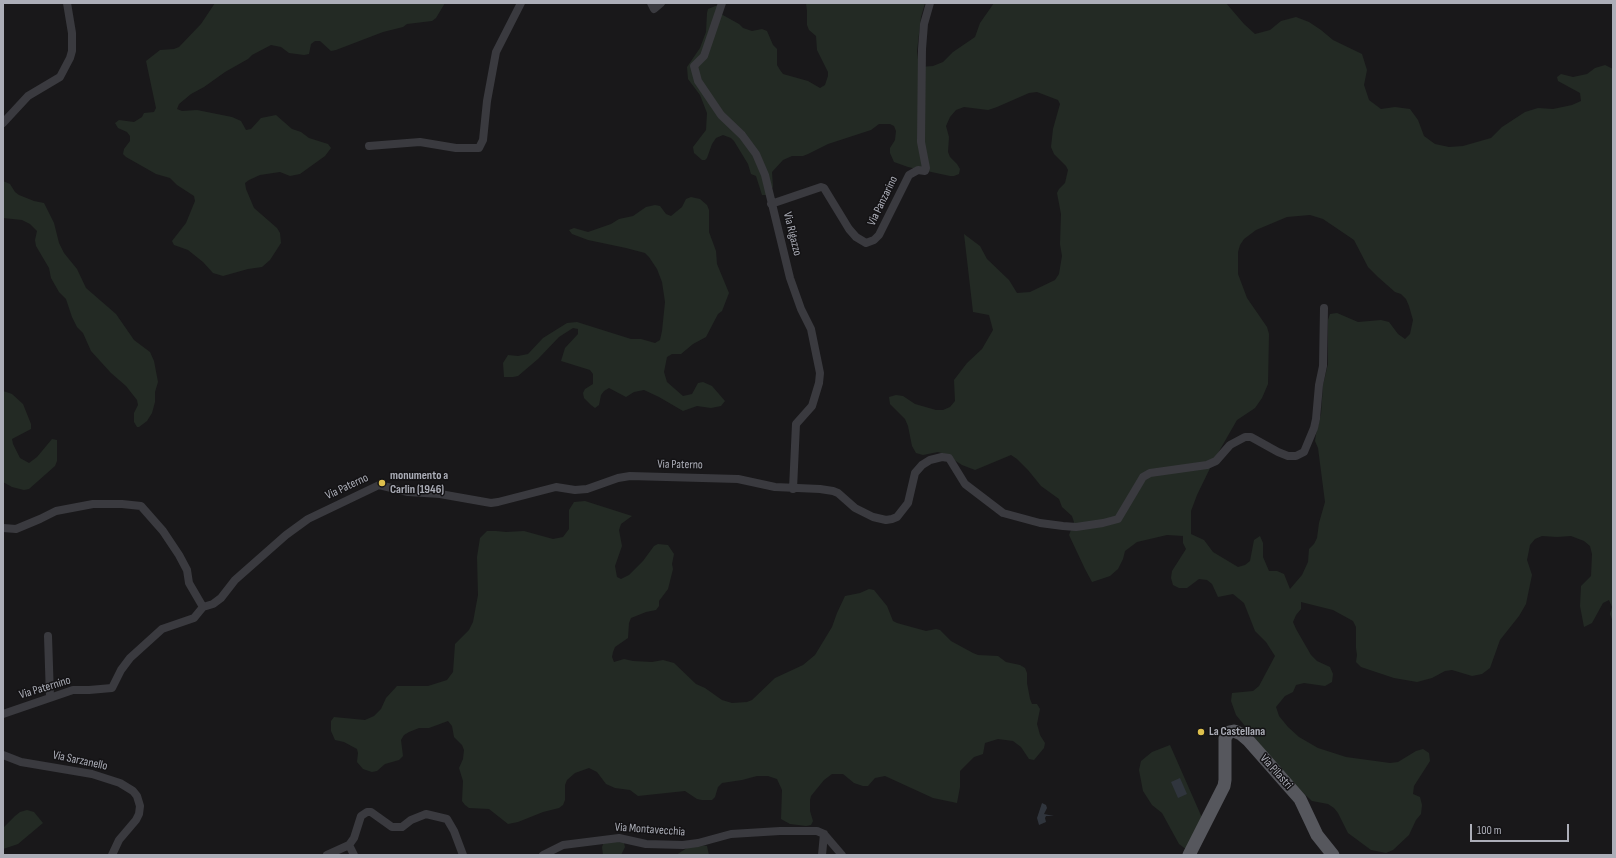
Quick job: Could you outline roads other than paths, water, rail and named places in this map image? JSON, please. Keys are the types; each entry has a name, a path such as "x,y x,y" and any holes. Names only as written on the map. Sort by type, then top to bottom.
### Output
{"main road":[{"name":"Via Pilastri","path":"1189,855 1224,786 1225,738 1229,732 1234,731 1241,734 1248,740 1300,799 1317,836 1333,855"}],"street":[{"path":"3,123 28,96 60,78 72,51 72,33 67,3"},
{"path":"369,146 420,142 456,148 479,148 483,140 487,102 496,52 521,3"},
{"path":"651,3 654,9 661,3"},
{"name":"Via Rigazzo","path":"722,3 704,56 694,66 698,81 721,115 742,135 756,154 764,175 790,278 801,309 811,329 820,373 819,383 812,406 796,424 793,489"},
{"name":"Via Panzarino","path":"771,204 821,187 824,188 856,237 866,243 874,240 879,235 909,175 918,170 924,172 926,168 921,142 922,49 924,24 930,3"},
{"name":"Via Paterno","path":"203,607 213,604 221,598 236,580 252,565 308,519 379,485 408,492 440,494 498,502 556,487 575,490 587,489 630,476 738,479 775,487 833,491 838,493 854,508 863,513 886,520 897,517 908,504 914,473 922,464 942,456 949,458 954,464 965,484 1003,513 1012,517 1040,523 1076,527 1118,519 1143,477 1150,474 1207,465 1216,461 1230,445 1245,437 1251,437 1288,456 1296,456 1304,452 1316,419 1319,385 1323,366 1324,308"},
{"path":"3,528 16,529 56,511 93,504 122,504 141,506 163,532 179,555 187,570 189,583 203,607"},
{"name":"Via Paternino","path":"3,714 73,690 112,688 121,670 130,658 162,629 194,618 203,607"},
{"path":"48,636 50,697"},
{"name":"Via Sarzanello","path":"3,755 21,762 92,774 120,783 133,791 137,796 140,806 136,820 120,838 112,855"},
{"path":"327,855 349,845 354,838 361,816 367,812 372,812 392,827 402,826 411,820 426,814 446,819 454,831 463,855"},
{"name":"Via Montavecchia","path":"543,855 563,845 619,838 646,844 683,845 698,843 731,834 809,831 817,831 824,834"},
{"path":"822,855 824,834"},
{"path":"824,834 842,855"},
{"path":"349,845 354,855"}],"place":[{"name":"monumento a Carlin (1946)","path":"382,483"},
{"name":"La Castellana","path":"1201,732"}]}
